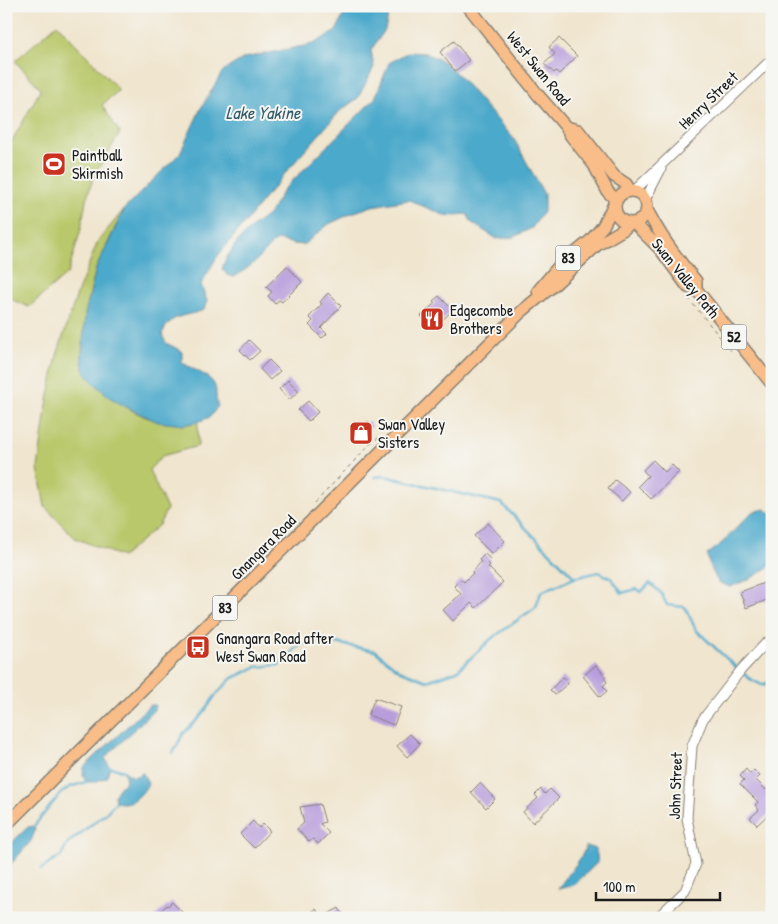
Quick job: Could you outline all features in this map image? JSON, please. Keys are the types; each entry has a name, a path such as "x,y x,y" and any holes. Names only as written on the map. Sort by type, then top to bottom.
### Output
{"main road":[{"name":"West Swan Road","path":"468,6 566,127 594,165 615,202"},
{"name":"West Swan Road","path":"566,127 578,130 614,176 626,184 632,191"},
{"path":"615,202 622,193 632,191"},
{"name":"52","path":"632,191 638,192 655,226 677,259 696,281 696,289"},
{"name":"52","path":"615,202 616,215 620,219 632,223 661,250 688,287 696,289 772,384"},
{"name":"Gnangara Road","path":"6,825 521,312 559,266 596,234 615,202"},
{"path":"632,223 642,218 646,205"},
{"name":"Gnangara Road","path":"521,312 556,284 597,245 632,223"}],"street":[{"name":"Henry Street","path":"632,191 772,59"},
{"name":"Henry Street","path":"646,205 664,162"},
{"name":"John Street","path":"657,918 685,891 696,864 687,818 692,746 703,719 741,670 764,644 772,639"}],"path":[{"name":"Swan Valley Path","path":"684,294 736,355"}],"green space":[{"name":"Paintball Skirmish","path":"57,24 119,90 102,105 120,133 94,176 86,200 81,229 68,273 29,307 6,297 6,152 41,89 15,61"},
{"path":"125,208 102,257 91,288 87,305 82,365 87,375 96,383 120,402 147,418 178,424 198,422 198,446 162,456 149,470 167,509 159,525 122,557 75,538 45,507 38,468 45,415 57,355 77,294 98,241"}],"water":[{"name":"Lake Yakine","path":"345,6 390,6 385,30 371,50 374,67 358,98 340,111 287,171 217,257 201,284 207,301 204,310 174,319 162,334 166,343 182,351 182,362 205,375 213,382 218,406 210,417 183,425 158,422 126,407 109,397 85,373 82,357 85,314 96,268 125,208 180,153 201,108 223,71 244,58 313,44 336,31 346,10"},
{"path":"408,52 426,53 442,61 459,76 514,139 544,194 544,210 532,228 514,237 497,239 472,223 467,214 446,216 409,200 372,206 355,212 329,224 303,245 278,240 242,272 233,277 227,275 222,269 225,260 237,242 253,226 269,214 284,189 375,98 389,63"},
{"path":"765,509 772,514 772,565 750,579 730,587 718,582 707,555 723,542 752,512"},
{"path":"150,705 155,705 154,710 105,758 110,767 107,777 95,782 86,782 83,775 84,767"},
{"path":"124,771 134,777 143,773 148,784 142,793 127,803 116,802 114,796 126,781"},
{"path":"34,826 35,831 31,841 6,870 6,848 28,827"},
{"path":"586,846 596,849 598,862 574,885 558,889 577,863"}],"building":[{"path":"559,38 577,56 559,74 556,71 554,73 544,64 555,54 549,47"},
{"path":"454,41 469,60 455,71 440,52"},
{"path":"287,266 302,282 282,302 279,300 275,304 268,296 272,292 266,287"},
{"path":"328,293 341,306 321,328 327,334 322,338 309,325 313,321 309,317 322,304 320,302"},
{"path":"439,296 453,310 433,329 421,316 435,303 433,301"},
{"path":"249,340 260,351 250,360 240,350"},
{"path":"269,360 280,371 270,380 260,369"},
{"path":"288,380 299,391 289,400 279,389"},
{"path":"308,401 318,412 309,421 298,410"},
{"path":"368,421 372,426 355,442 351,437"},
{"path":"653,460 665,472 672,465 679,472 651,499 638,486 648,476 643,470"},
{"path":"615,480 630,492 622,501 608,489"},
{"path":"488,523 505,541 492,554 474,536"},
{"path":"485,554 491,560 488,563 490,565 488,567 503,582 476,608 471,603 453,621 443,610 461,594 454,586 461,579 464,582 473,573 481,562 479,560"},
{"path":"772,580 772,598 746,608 740,592"},
{"path":"596,665 606,677 604,678 607,682 603,686 607,691 600,697 583,676"},
{"path":"563,677 569,682 555,695 550,690"},
{"path":"375,698 401,707 394,725 368,715"},
{"path":"410,734 420,744 407,757 397,746"},
{"path":"746,769 750,774 754,770 760,776 756,780 766,790 772,784 772,811 757,825 750,818 759,810 755,805 758,802 740,784 744,780 740,776"},
{"path":"480,783 495,799 486,808 471,792"},
{"path":"541,789 545,794 550,789 559,798 533,823 523,812 538,798 535,795"},
{"path":"320,804 325,822 320,824 329,833 318,844 313,839 309,842 297,829 304,823 300,807"},
{"path":"253,821 259,828 263,824 270,831 254,848 240,834"},
{"path":"172,902 182,912 176,918 153,918 167,905"},
{"path":"339,908 344,918 321,918"},
{"path":"316,909 321,918 312,918 310,913"}],"waterway":[{"path":"375,477 384,476 501,503 574,577"},
{"path":"173,753 183,734 202,715 215,696 231,679 256,667 279,665 296,648 309,641 336,643 375,651 399,670 427,681 457,671 491,639 536,607 541,592 574,578 599,572 612,579 622,593 637,589 641,592 650,583 661,593 667,605 685,607 696,630 738,669"},
{"path":"742,672 750,679 762,685 772,681"},
{"path":"110,767 124,771"},
{"path":"34,826 61,793 70,787 86,782"},
{"path":"41,869 61,856 68,843 106,813 116,802"}],"place":[{"name":"Paintball Skirmish","path":"54,164"},
{"name":"Edgecombe Brothers","path":"432,319"},
{"name":"Swan Valley Sisters","path":"361,433"},
{"name":"Gnangara Road after West Swan Road","path":"198,647"}]}
